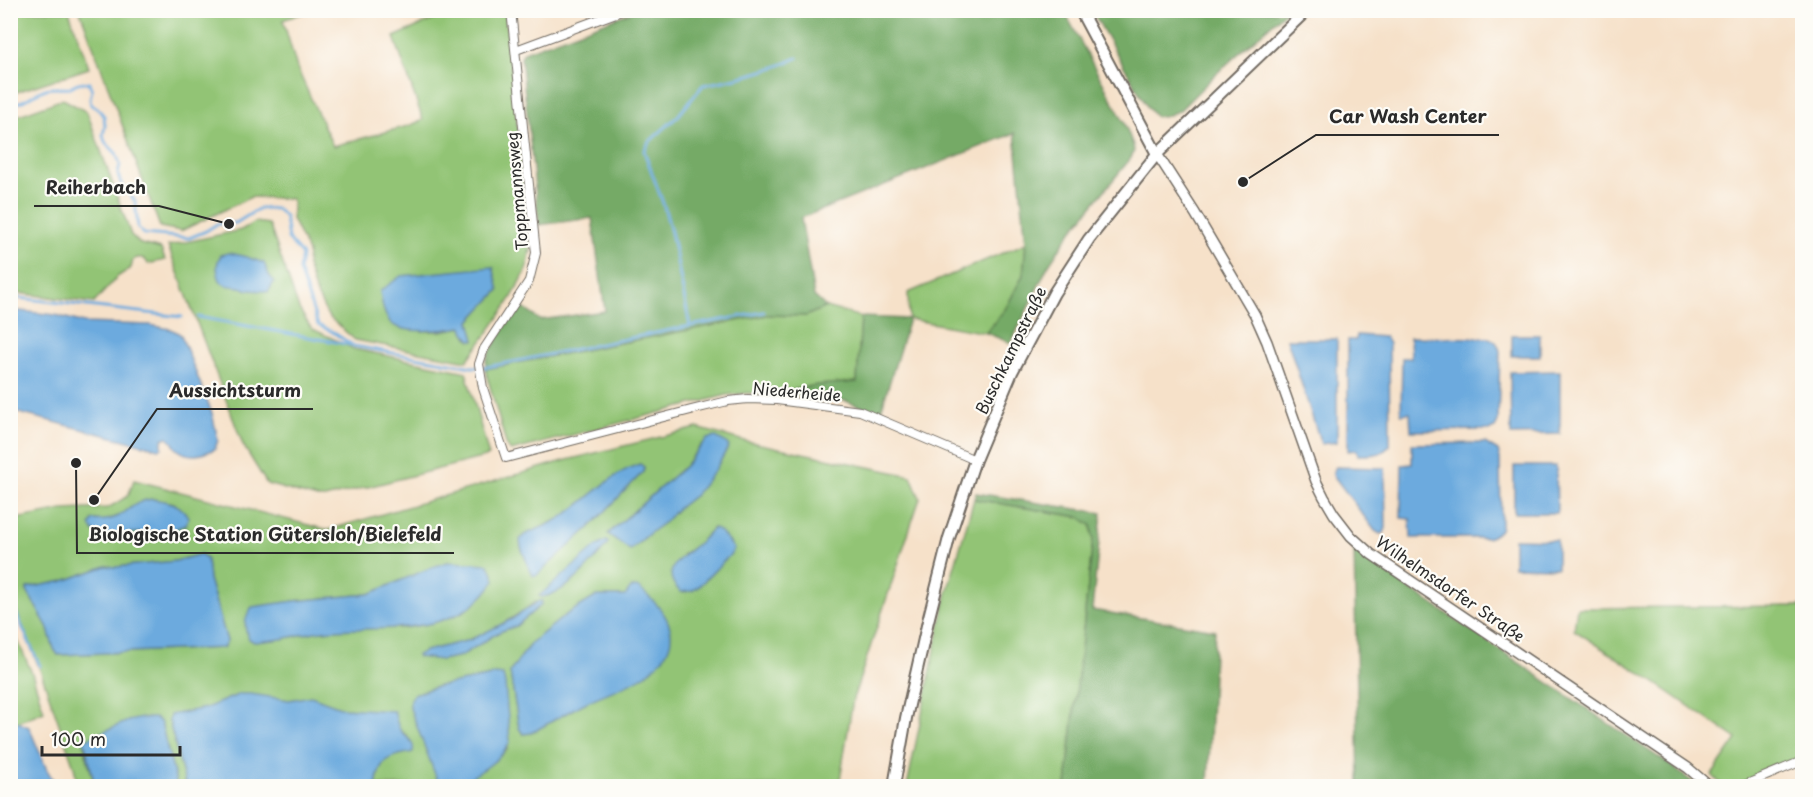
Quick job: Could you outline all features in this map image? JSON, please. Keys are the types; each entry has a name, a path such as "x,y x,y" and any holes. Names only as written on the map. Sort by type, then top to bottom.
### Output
{"main road":[{"path":"1080,10 1157,154"},
{"name":"Buschkampstraße","path":"894,786 906,718 949,538 975,460 1012,372 1054,293 1089,239 1157,154 1307,10"}],"street":[{"name":"Toppmannsweg","path":"506,458 480,375 479,364 484,349 529,281 536,253 511,10"},
{"path":"516,50 624,10"},
{"name":"Wilhelmsdorfer Straße","path":"1157,154 1255,315 1267,342 1316,481 1334,514 1351,536 1371,554 1642,736 1688,768 1709,786"},
{"name":"Niederheide","path":"506,458 691,410 728,401 748,399 777,400 860,411 975,460"},
{"path":"1743,786 1803,761"}],"green space":[{"path":"10,11 69,11 89,68 11,94"},
{"path":"80,11 309,11 283,20 297,68 333,146 423,120 394,37 453,11 505,11 531,253 529,250 529,261 524,275 506,307 467,361 355,340 328,316 315,291 307,265 308,252 292,219 292,199 251,197 181,231 160,227","holes":["499,290 470,321 470,340 462,327 441,331 421,331"]},
{"path":"634,11 1064,11 1124,122 1134,151 1131,158 1070,233 1048,266 1011,343 986,333 1006,308 1023,275 1026,243 1015,133 801,218 814,296 826,307 806,316 767,315 485,369 489,353 518,304 540,320 605,311 592,218 539,225 521,57 524,52"},
{"path":"1092,11 1286,11 1180,110 1164,117 1155,116 1148,108"},
{"path":"63,99 87,112 131,235 141,244 161,249 165,260 148,264 142,258 133,260 131,268 117,277 94,303 11,292 11,118"},
{"path":"255,222 269,224 299,309 311,328 354,349 466,372 489,456 325,498 317,498 267,484 243,445 168,246 241,230"},
{"path":"1026,243 1023,275 1006,308 986,333 909,319 908,293"},
{"path":"826,307 861,317 857,382 817,385 772,394 727,395 511,451 507,447 485,369 767,315 806,316"},
{"path":"861,317 909,319 880,414 846,401 772,394 817,385 857,382"},
{"path":"697,428 741,440 911,476 920,498 853,699 839,786 376,786 380,768 385,760 393,756 408,736 358,709 343,708 311,697 289,700 240,694 206,708 170,716 169,721 186,786 177,786 161,723 84,740 95,786 78,786 74,767 42,675 11,597 10,520 63,510 108,508 128,496 134,480 328,530 567,460","holes":["701,445 696,494 637,545 618,541 608,534 685,466","640,464 644,467 643,472 589,528 532,575 521,547 531,532 563,517 608,482 634,466","152,499 174,503 186,525 168,531 105,535 93,520 103,521 119,516 133,506","713,528 717,568 697,588 682,555 698,544","604,542 607,542 607,545 575,579 540,596","201,554 207,560 209,579 227,641 223,648 58,655 47,626 27,588 64,581 106,566 176,561","464,563 488,564 475,604 461,613 424,625 404,628 319,631 291,637 294,601 369,594","597,596 625,596 586,702 531,733 523,734 519,728 510,672 531,643 567,614","535,602 541,605 516,626 499,632 461,656 441,660 425,651 483,634","495,674 508,749 489,765 468,778 414,694"]},
{"path":"976,493 1102,513 1092,610 1215,630 1208,786 1066,786 1093,539 1091,525 1079,517 974,499"},
{"path":"974,499 1079,517 1091,525 1093,539 1066,786 907,786 946,596"},
{"path":"1354,551 1667,763 1698,786 1359,786"},
{"path":"1802,606 1802,758 1737,786 1723,786 1712,775 1737,739 1574,630 1577,608"},
{"path":"10,623 32,673 44,711 11,723"}],"water":[{"path":"228,253 264,263 274,282 268,292 248,290 223,283 219,278 217,264 221,255"},
{"path":"493,267 499,290 470,321 475,340 470,340 462,327 425,331 405,329 391,323 386,316 380,291 401,276"},
{"path":"11,310 56,315 84,323 150,325 177,332 181,335 212,413 218,440 215,449 191,455 177,449 168,437 162,440 162,448 159,449 11,411"},
{"path":"1357,335 1385,337 1389,344 1390,445 1380,453 1371,455 1358,455 1357,450 1348,451 1348,340 1356,340"},
{"path":"1512,335 1540,335 1540,356 1512,356"},
{"path":"1410,337 1489,338 1495,341 1500,351 1498,422 1495,428 1490,430 1411,431 1410,413 1401,414 1402,358 1411,358"},
{"path":"1287,339 1337,339 1337,442 1321,444"},
{"path":"1560,371 1560,434 1511,435 1510,372"},
{"path":"716,437 729,446 715,470 696,494 665,522 630,550 608,534 685,466 707,439"},
{"path":"1485,443 1498,451 1500,458 1501,528 1487,538 1411,538 1410,519 1401,518 1402,465 1412,464 1412,444"},
{"path":"640,464 644,467 643,472 589,528 536,576 532,575 521,547 520,540 524,535 557,520 619,474"},
{"path":"1514,466 1556,466 1557,513 1514,513"},
{"path":"1336,467 1385,468 1386,528 1384,533 1380,534 1375,531 1333,475"},
{"path":"152,499 168,502 182,509 188,517 186,525 168,531 105,535 96,533 90,525 93,520 112,519 137,504"},
{"path":"714,528 730,543 734,549 732,553 697,588 681,592 671,578 674,566"},
{"path":"1514,539 1557,540 1557,568 1514,567"},
{"path":"606,541 607,545 570,584 552,594 539,596 597,546"},
{"path":"201,554 207,560 209,579 227,641 223,648 58,655 47,626 27,591 27,588 64,581 106,566 176,561"},
{"path":"447,562 488,564 495,580 480,599 461,612 440,621 417,626 322,631 254,642 247,635 245,622 252,607 369,594"},
{"path":"637,587 659,608 670,629 671,640 667,652 659,663 633,682 580,706 531,733 523,734 519,728 510,672 531,643 567,614 597,596 625,596 631,588"},
{"path":"542,601 541,605 516,626 499,632 461,656 441,660 417,655 470,640 512,619"},
{"path":"495,674 503,675 505,683 510,741 507,748 486,768 460,782 453,784 438,782 410,708 410,701 414,694 439,686"},
{"path":"240,694 289,700 311,696 343,708 394,711 400,729 412,742 413,752 386,760 380,770 376,786 186,786 169,721 170,715 206,708"},
{"path":"156,718 161,723 177,786 95,786 84,740 128,721"},
{"path":"18,722 29,727 47,770 57,786 11,786 11,723"}],"waterway":[{"path":"10,104 21,102 46,89 70,88 78,83 89,83 92,90 91,105 104,116 105,142 116,153 120,164 118,175 122,186 135,201 138,228 144,234 189,238 217,224 236,223 260,208 277,209 285,217 288,239 302,255 299,270 318,325 354,346 472,367 487,367 690,326 672,236 644,151 649,142 678,116 703,85 739,78 797,58"},
{"path":"10,297 182,317"},
{"path":"690,326 764,312"},
{"path":"198,317 352,345"},
{"path":"10,600 40,666"}],"place":[{"name":"Car Wash Center","path":"1243,182"},
{"name":"Reiherbach","path":"229,224"},
{"name":"Biologische Station Gütersloh/Bielefeld","path":"76,463"},
{"name":"Aussichtsturm","path":"94,500"}]}
